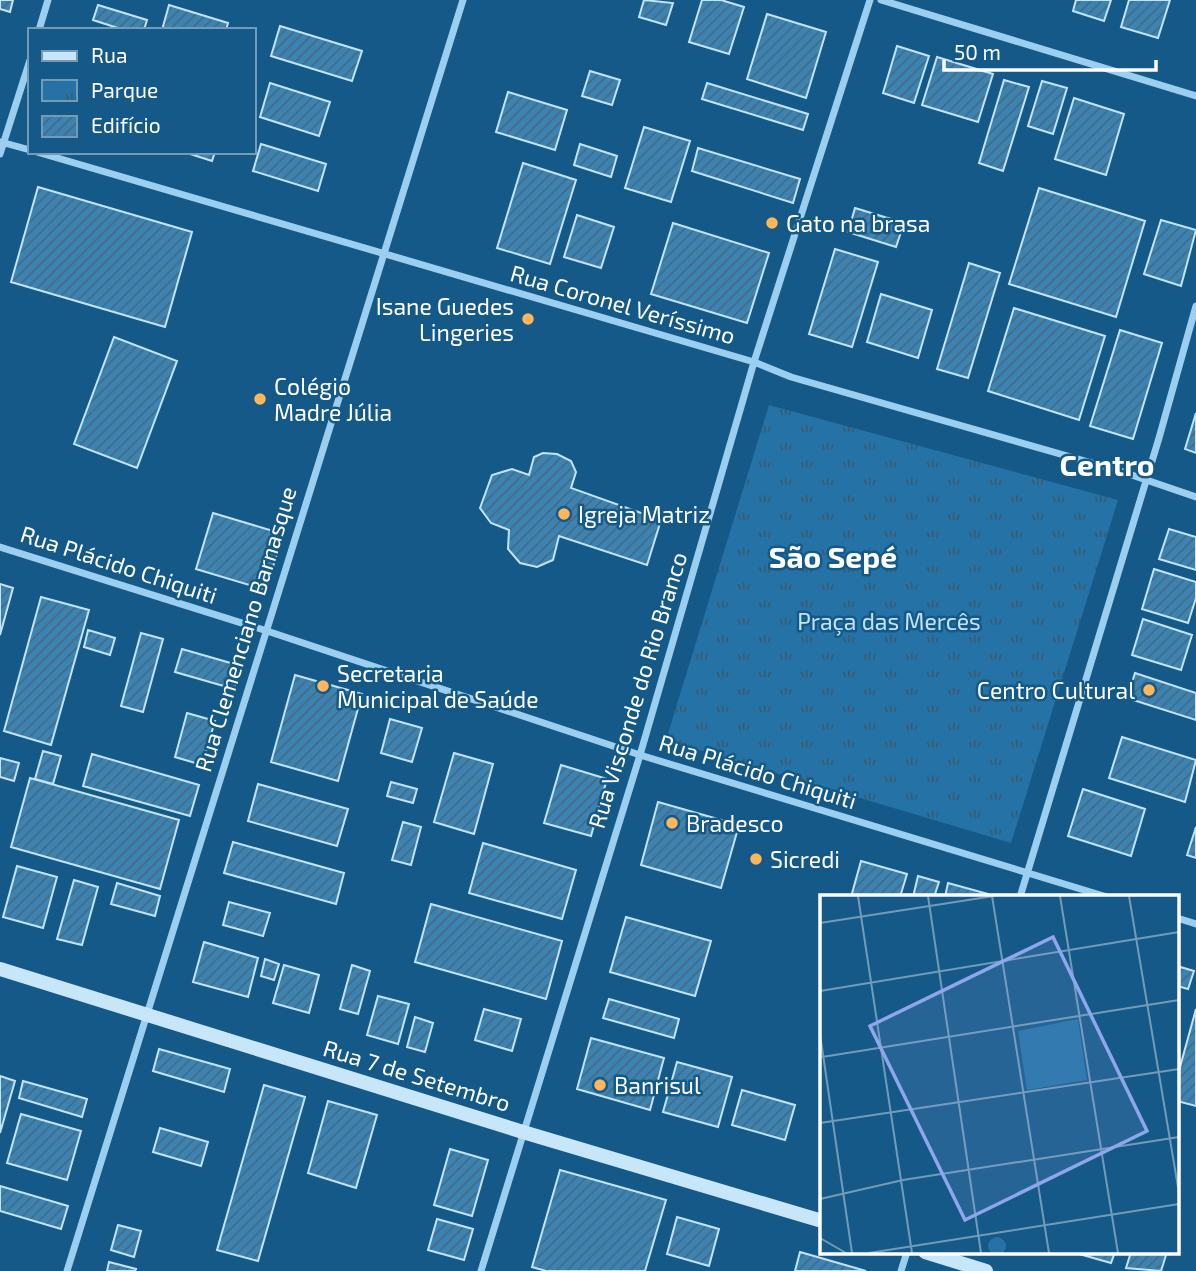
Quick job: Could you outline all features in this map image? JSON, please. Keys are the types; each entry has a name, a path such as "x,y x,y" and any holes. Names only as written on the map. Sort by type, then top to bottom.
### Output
{"main road":[{"name":"Rua 7 de Setembro","path":"0,969 523,1132 820,1221"},
{"path":"931,1254 986,1271"}],"street":[{"path":"40,28 48,0"},
{"name":"Rua Clemenciano Barnasque","path":"67,1271 264,630 463,0"},
{"name":"Rua Visconde do Rio Branco","path":"481,1271 640,755 754,362 870,0"},
{"path":"881,0 1196,96"},
{"path":"0,154 28,66"},
{"path":"2,142 28,149"},
{"name":"Rua Coronel Veríssimo","path":"44,154 754,362 791,377 1196,497"},
{"path":"1021,895 1196,306"},
{"name":"Rua Plácido Chiquiti","path":"0,547 264,630 640,755 1101,895"},
{"path":"1178,918 1196,924"},
{"path":"901,1271 906,1254"}],"green space":[{"name":"Praça das Mercês","path":"769,405 1118,500 1011,843 666,740"}],"building":[{"path":"0,0 13,0 10,12 0,9"},
{"path":"644,0 673,3 666,25 639,17"},
{"path":"702,0 721,0 744,7 729,54 689,42"},
{"path":"1076,0 1111,0 1104,21 1073,11"},
{"path":"1129,0 1170,0 1158,38 1121,27"},
{"path":"98,5 147,20 145,28 118,28 93,20"},
{"path":"169,5 228,23 227,28 163,28"},
{"path":"767,14 826,32 806,98 747,79"},
{"path":"280,26 362,51 352,81 271,56"},
{"path":"897,46 929,56 914,103 883,93"},
{"path":"937,57 993,74 978,122 922,105"},
{"path":"590,71 620,80 612,105 582,96"},
{"path":"1004,80 1029,87 1003,171 979,163"},
{"path":"1042,81 1067,88 1053,134 1028,126"},
{"path":"270,83 330,102 319,136 260,117"},
{"path":"707,83 808,114 803,130 702,99"},
{"path":"508,92 567,110 555,150 496,132"},
{"path":"1074,98 1124,114 1106,175 1055,159"},
{"path":"644,127 690,141 671,202 625,188"},
{"path":"261,144 326,164 318,191 253,171"},
{"path":"580,144 617,156 611,177 574,165"},
{"path":"698,148 800,179 793,203 692,171"},
{"path":"190,154 214,154 212,161"},
{"path":"523,163 576,180 550,264 497,248"},
{"path":"38,187 192,232 165,327 11,282"},
{"path":"1039,188 1145,221 1116,317 1009,284"},
{"path":"855,208 904,223 896,247 848,232"},
{"path":"577,215 614,227 601,268 564,257"},
{"path":"1161,220 1196,230 1181,286 1144,274"},
{"path":"673,223 769,253 747,323 651,294"},
{"path":"835,249 878,262 852,347 809,334"},
{"path":"969,263 1000,273 968,378 937,369"},
{"path":"881,294 932,310 918,358 867,342"},
{"path":"1014,308 1105,336 1079,420 988,391"},
{"path":"1120,330 1162,343 1133,439 1090,426"},
{"path":"114,337 177,361 137,468 74,444"},
{"path":"1196,413 1196,453 1185,449"},
{"name":"Igreja Matriz","path":"543,453 557,454 571,461 576,472 571,488 661,520 647,565 559,536 553,560 537,567 520,563 508,549 509,530 491,523 480,508 492,475 512,469 529,475 534,457"},
{"path":"213,513 283,534 266,590 196,569"},
{"path":"1169,529 1196,537 1196,570 1159,559"},
{"path":"1154,569 1196,582 1196,598 1188,623 1142,609"},
{"path":"0,584 13,588 0,635"},
{"path":"41,597 89,610 51,745 4,731"},
{"path":"1143,619 1192,635 1181,670 1132,655"},
{"path":"88,630 115,638 110,655 84,647"},
{"path":"141,633 163,639 143,712 121,706"},
{"path":"182,649 241,666 234,689 175,672"},
{"path":"1135,673 1196,693 1196,720 1127,698"},
{"path":"295,675 362,694 338,781 271,762"},
{"path":"187,713 215,721 202,765 175,757"},
{"path":"390,719 422,728 412,762 381,753"},
{"path":"1122,737 1196,760 1185,802 1109,778"},
{"path":"43,751 61,756 53,784 35,779"},
{"path":"454,753 493,764 474,834 434,822"},
{"path":"92,754 199,785 190,816 83,786"},
{"path":"0,758 19,763 14,781 0,777"},
{"path":"561,765 607,779 591,836 544,823"},
{"path":"30,778 179,820 160,889 11,847"},
{"path":"391,782 417,789 413,803 387,796"},
{"path":"258,784 348,809 337,846 248,821"},
{"path":"1083,789 1145,809 1131,856 1068,836"},
{"path":"658,802 739,825 721,888 641,865"},
{"path":"403,822 421,827 411,865 392,860"},
{"path":"1196,827 1196,858 1187,855"},
{"path":"233,842 344,873 336,904 224,873"},
{"path":"483,843 576,870 562,919 469,893"},
{"path":"861,861 907,874 901,895 852,895"},
{"path":"17,866 57,877 43,928 3,917"},
{"path":"918,876 939,882 935,895 913,895"},
{"path":"74,880 98,887 82,945 57,939"},
{"path":"117,883 160,896 155,916 111,904"},
{"path":"948,883 988,894 988,895 945,895"},
{"path":"229,902 270,913 263,936 223,925"},
{"path":"431,904 562,941 546,999 415,962"},
{"path":"626,917 711,941 695,996 610,972"},
{"path":"204,942 258,958 248,997 193,982"},
{"path":"265,959 279,964 274,980 261,976"},
{"path":"284,965 319,975 309,1013 273,1003"},
{"path":"352,965 370,971 358,1014 340,1009"},
{"path":"1178,966 1194,971 1188,989 1178,986"},
{"path":"378,996 409,1004 398,1044 367,1035"},
{"path":"609,999 679,1019 674,1038 603,1018"},
{"path":"484,1009 521,1019 512,1051 475,1040"},
{"path":"1196,1009 1196,1106 1178,1101 1178,1074"},
{"path":"415,1017 433,1023 425,1052 407,1047"},
{"path":"591,1038 664,1058 650,1110 577,1089"},
{"path":"159,1049 230,1069 224,1092 153,1071"},
{"path":"677,1062 732,1077 718,1127 663,1112"},
{"path":"0,1076 15,1081 0,1133"},
{"path":"23,1081 87,1099 82,1117 19,1098"},
{"path":"264,1085 305,1097 258,1261 217,1250"},
{"path":"742,1090 795,1105 785,1140 732,1125"},
{"path":"328,1101 377,1115 356,1188 308,1173"},
{"path":"21,1114 81,1131 67,1180 7,1163"},
{"path":"160,1128 208,1142 201,1166 153,1152"},
{"path":"450,1149 488,1160 472,1216 434,1205"},
{"path":"560,1170 666,1200 645,1271 546,1271 532,1267"},
{"path":"0,1186 68,1206 61,1229 0,1211"},
{"path":"677,1217 719,1229 709,1266 667,1254"},
{"path":"437,1219 473,1229 464,1260 428,1250"},
{"path":"118,1225 141,1231 134,1257 111,1250"},
{"path":"800,1252 866,1271 795,1271"},
{"path":"1079,1254 1114,1254 1111,1263"},
{"path":"1130,1254 1166,1254 1161,1271 1126,1268"},
{"path":"109,1262 136,1269 107,1271"}],"place":[{"name":"Gato na brasa","path":"772,223"},
{"name":"Isane Guedes Lingeries","path":"528,319"},
{"name":"Colégio Madre Júlia","path":"260,399"},
{"name":"Igreja Matriz","path":"564,514"},
{"name":"Secretaria Municipal de Saúde","path":"323,686"},
{"name":"Centro Cultural","path":"1149,690"},
{"name":"Bradesco","path":"672,823"},
{"name":"Sicredi","path":"756,859"},
{"name":"Banrisul","path":"600,1085"}],"district":[{"name":"Centro","path":"1107,464"},
{"name":"São Sepé","path":"833,556"}]}
